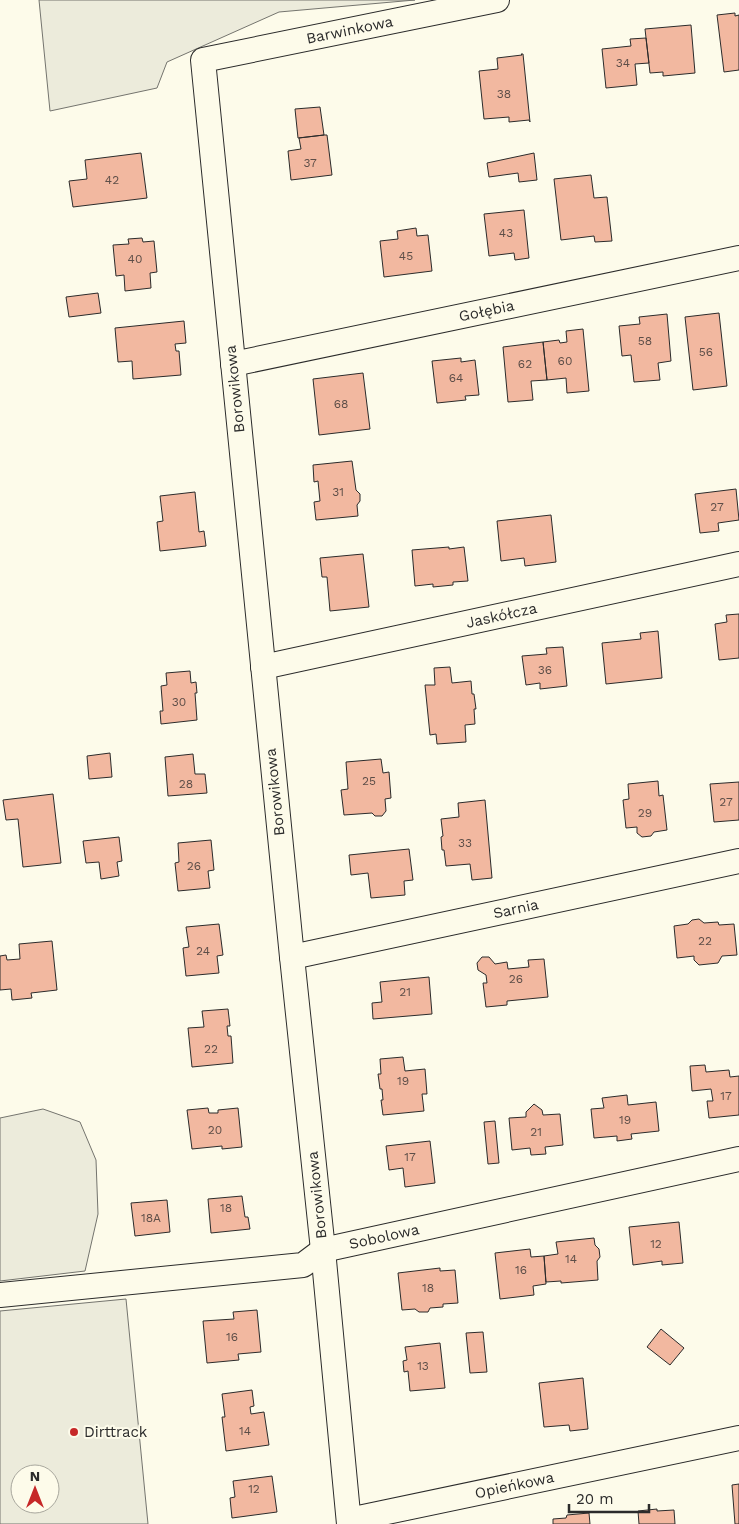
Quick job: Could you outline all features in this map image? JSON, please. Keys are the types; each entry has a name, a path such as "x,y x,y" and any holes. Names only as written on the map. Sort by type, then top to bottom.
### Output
{"street":[{"name":"Barwinkowa","path":"203,60 497,0"},
{"name":"Borowikowa","path":"203,60 262,667 323,1250 349,1522"},
{"name":"Gołębia","path":"233,364 739,258"},
{"name":"Jaskółcza","path":"262,667 739,564"},
{"name":"Sarnia","path":"292,957 739,861"},
{"name":"Sobolowa","path":"0,1295 303,1265 323,1250 739,1159"},
{"name":"Opieńkowa","path":"349,1522 739,1438"}],"shaded area":[{"path":"39,0 415,0 279,12 167,62 157,88 50,111"},
{"path":"43,1109 80,1122 96,1160 98,1214 85,1271 0,1281 0,1118"},
{"path":"126,1299 148,1524 0,1524 0,1311"}],"building":[{"path":"735,13 735,16 739,15 739,70 724,72 717,15"},
{"path":"691,25 695,73 663,76 663,72 650,73 645,29"},
{"path":"646,38 649,63 635,64 637,85 606,88 602,49 631,46 630,39"},
{"path":"523,54 530,122 529,120 509,122 509,117 484,119 479,71 498,69 497,58"},
{"path":"320,107 324,135 298,138 295,109"},
{"path":"327,135 332,175 291,180 288,151 301,149 299,138"},
{"path":"141,153 147,198 73,207 69,181 87,179 85,160"},
{"path":"534,153 537,180 519,182 518,173 489,177 487,163"},
{"path":"591,175 594,198 607,197 612,241 595,242 594,236 561,240 554,179"},
{"path":"524,210 529,258 515,260 514,253 489,256 484,214"},
{"path":"416,228 417,236 428,235 432,271 384,277 380,241 398,239 397,231"},
{"path":"142,238 143,242 154,241 157,272 150,273 151,288 125,291 124,275 116,276 113,245 129,244 128,239"},
{"path":"98,293 101,313 69,317 66,297"},
{"path":"719,313 727,386 693,390 685,317"},
{"path":"667,314 671,361 658,363 660,380 634,382 631,355 622,356 619,326 640,324 639,317"},
{"path":"184,321 186,343 175,344 176,351 179,351 181,375 133,379 132,361 118,362 115,328"},
{"path":"583,329 589,391 567,393 566,378 547,380 543,342 559,340 560,343 567,342 566,331"},
{"path":"543,342 547,380 531,381 533,400 508,402 503,347"},
{"path":"461,358 461,362 475,360 479,395 465,396 466,400 437,403 432,361"},
{"path":"363,373 370,429 319,435 313,379"},
{"path":"352,461 356,490 360,494 360,501 357,505 358,516 316,520 314,502 320,501 318,481 314,482 313,465"},
{"path":"736,489 739,520 718,523 719,531 700,533 695,494"},
{"path":"195,492 199,532 204,531 206,546 160,551 157,522 163,521 160,496"},
{"path":"551,515 556,562 525,566 524,558 501,561 497,521"},
{"path":"449,547 449,549 464,547 468,581 453,582 453,585 433,587 433,584 415,586 412,550"},
{"path":"363,554 369,607 330,611 327,577 322,577 320,558"},
{"path":"739,614 739,658 719,660 715,624 727,622 726,615"},
{"path":"658,631 662,678 606,684 602,643 641,639 640,633"},
{"path":"563,647 567,686 540,689 540,683 526,685 522,656 547,654 546,648"},
{"path":"450,667 452,683 471,681 476,709 474,709 475,724 465,725 466,742 437,744 436,734 430,735 425,685 435,685 434,668"},
{"path":"190,671 191,683 196,682 197,720 161,724 160,711 163,711 161,686 167,685 166,673"},
{"path":"110,753 112,777 89,779 87,756"},
{"path":"193,754 195,774 205,774 207,793 168,796 165,757"},
{"path":"381,759 383,773 389,772 391,798 385,799 386,811 382,816 375,816 372,813 344,815 341,790 348,789 346,762"},
{"path":"658,781 659,796 663,795 667,830 654,832 651,836 642,837 637,833 637,827 626,828 623,800 629,799 628,784"},
{"path":"739,782 739,820 714,822 710,784"},
{"path":"53,794 61,863 23,867 18,819 6,820 3,800"},
{"path":"485,800 492,878 472,880 470,864 446,866 444,850 442,850 441,819 459,817 458,803"},
{"path":"119,837 122,861 117,862 119,876 101,879 99,862 86,863 83,841"},
{"path":"211,840 214,870 208,871 210,888 178,891 175,863 179,862 178,843"},
{"path":"409,849 413,880 404,881 405,895 371,898 368,873 351,875 349,855"},
{"path":"699,919 704,923 734,924 737,955 722,956 718,963 699,965 694,960 694,956 677,958 674,926 688,924 692,920"},
{"path":"219,924 223,955 217,956 219,973 186,976 183,948 189,947 186,927"},
{"path":"52,941 57,990 31,993 32,998 12,1000 11,989 0,990 0,956 6,955 7,960 20,959 19,944"},
{"path":"482,957 489,957 495,964 507,962 508,969 529,967 528,960 544,959 548,997 507,1001 507,1005 486,1007 483,983 487,983 486,975 478,970 477,963"},
{"path":"429,977 432,1014 373,1019 372,1003 382,1002 380,982"},
{"path":"228,1009 230,1026 227,1026 228,1036 231,1036 233,1063 192,1067 188,1028 204,1027 202,1011"},
{"path":"403,1057 405,1071 425,1069 427,1094 422,1094 424,1111 383,1115 382,1089 380,1089 378,1074 381,1074 380,1059"},
{"path":"705,1065 706,1072 729,1070 730,1077 739,1076 739,1115 709,1118 707,1101 713,1101 711,1089 692,1091 690,1066"},
{"path":"627,1095 628,1105 656,1102 659,1131 631,1134 632,1139 617,1141 617,1136 594,1138 591,1109 604,1108 602,1098"},
{"path":"534,1104 542,1110 543,1115 560,1114 563,1145 545,1147 546,1154 531,1155 530,1148 512,1150 509,1118 526,1117 526,1112"},
{"path":"208,1108 209,1113 218,1113 218,1110 238,1108 242,1147 222,1149 222,1146 192,1149 187,1110"},
{"path":"495,1121 499,1163 488,1164 484,1122"},
{"path":"430,1141 435,1183 405,1187 403,1168 389,1170 386,1146"},
{"path":"242,1196 245,1217 248,1217 250,1229 211,1233 208,1199"},
{"path":"167,1200 170,1232 135,1236 131,1203"},
{"path":"679,1222 683,1263 662,1265 662,1261 633,1265 629,1227"},
{"path":"594,1238 600,1257 597,1261 598,1280 561,1283 561,1281 546,1282 544,1256 558,1254 556,1242"},
{"path":"530,1249 531,1257 544,1256 546,1284 533,1286 534,1295 500,1299 495,1253"},
{"path":"440,1268 440,1271 455,1270 458,1303 443,1304 443,1307 430,1308 428,1312 419,1312 415,1309 402,1310 398,1273"},
{"path":"257,1310 261,1352 238,1354 239,1360 207,1363 203,1321 234,1319 233,1312"},
{"path":"661,1329 684,1348 670,1365 647,1347"},
{"path":"483,1332 487,1372 470,1373 466,1333"},
{"path":"440,1343 445,1388 410,1391 408,1371 404,1372 403,1361 407,1360 405,1347"},
{"path":"583,1378 588,1429 570,1431 569,1425 544,1427 539,1383"},
{"path":"252,1390 254,1406 250,1407 251,1414 264,1412 269,1445 226,1451 222,1417 225,1417 222,1394"},
{"path":"272,1476 277,1512 232,1518 230,1498 235,1497 233,1481"},
{"path":"739,1484 739,1524 735,1524 732,1485"},
{"path":"657,1509 657,1511 674,1510 675,1524 639,1524 638,1511"},
{"path":"589,1513 590,1524 553,1524 553,1519 566,1518 567,1515"}],"place":[{"name":"Dirttrack","path":"74,1432"}]}
